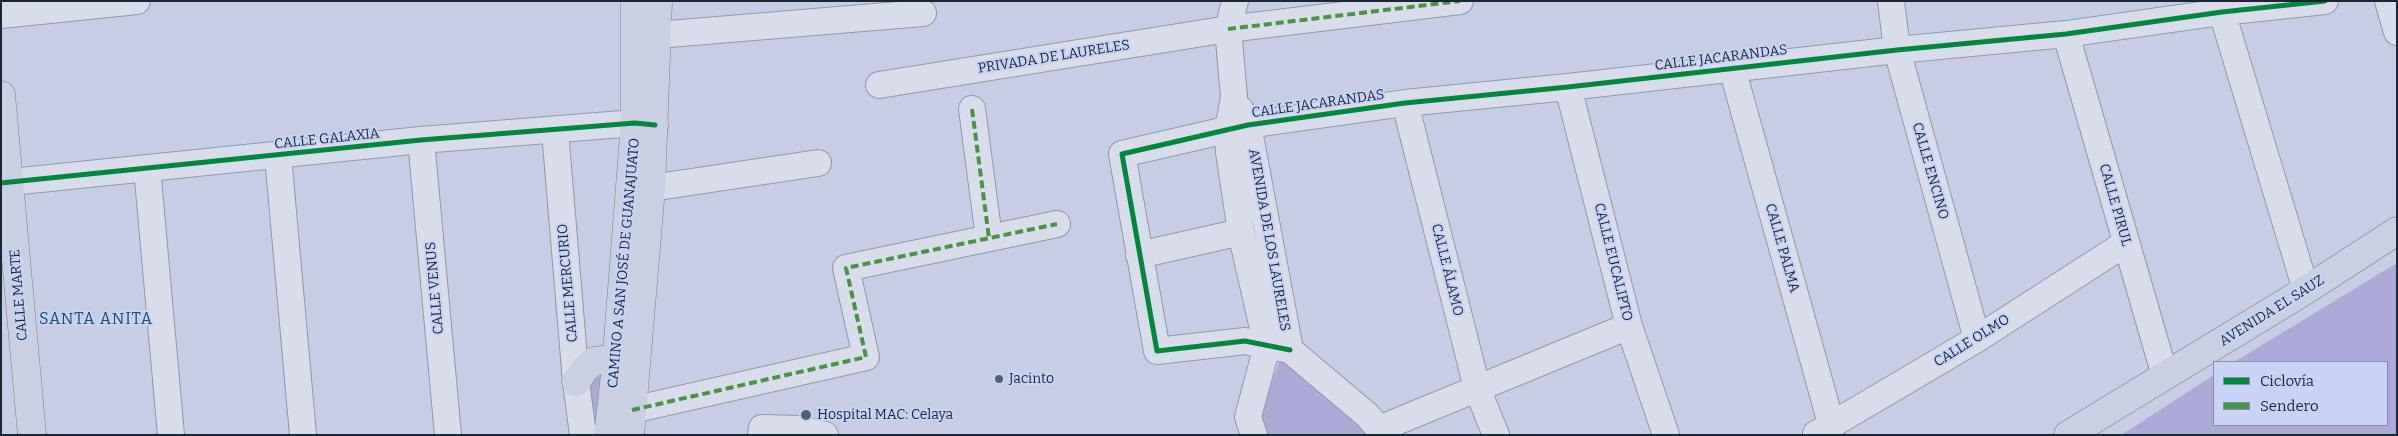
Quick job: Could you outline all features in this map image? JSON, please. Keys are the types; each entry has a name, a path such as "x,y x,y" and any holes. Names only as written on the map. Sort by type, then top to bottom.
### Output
{"main road":[{"name":"CAMINO A SAN JOSÉ DE GUANAJUATO","path":"608,435 626,368 651,188 635,1"},
{"name":"CAMINO A SAN JOSÉ DE GUANAJUATO","path":"631,422 626,368 645,124 657,35 658,1"},
{"name":"CALLE MARTE","path":"1,95 5,183 32,435"},
{"name":"AVENIDA EL SAUZ","path":"2068,435 2306,290 2397,231"},
{"path":"576,382 585,369 594,361 604,360 626,368"}],"street":[{"path":"1,15 137,1"},
{"name":"AVENIDA DE LOS LAURELES","path":"1234,1 1228,29 1234,97 1278,348 1248,417 1254,435"},
{"name":"PRIVADA DE LAURELES","path":"879,85 1228,29 1460,1"},
{"name":"CALLE ENCINO","path":"1891,1 1896,50 1977,339"},
{"name":"CALLE JACARANDAS","path":"1139,254 1122,154 1238,128 1405,103 1568,87 1896,50 2066,34 2222,12 2325,1"},
{"path":"2388,1 2397,32"},
{"path":"657,35 871,9 923,14"},
{"path":"2222,12 2306,290"},
{"name":"CALLE PIRUL","path":"2066,34 2165,376"},
{"name":"CALLE PALMA","path":"1732,68 1824,431"},
{"name":"CALLE EUCALIPTO","path":"1568,87 1629,326 1666,435"},
{"name":"CALLE ÁLAMO","path":"1405,103 1477,388 1496,435"},
{"path":"972,109 989,238"},
{"name":"CALLE GALAXIA","path":"5,183 421,140 645,124"},
{"name":"AVENIDA DE LOS LAURELES","path":"1238,128 1240,232 1278,348 1367,415 1380,432"},
{"name":"CALLE MERCURIO","path":"555,131 576,382 583,435"},
{"name":"CALLE VENUS","path":"421,140 448,435"},
{"path":"278,156 303,435"},
{"path":"651,188 818,163"},
{"path":"147,168 171,435"},
{"path":"631,422 866,357 846,268 1058,224"},
{"path":"1240,232 1139,254 1157,350 1245,341 1278,348"},
{"name":"CALLE OLMO","path":"1824,431 1977,339 2126,243"},
{"path":"1380,432 1477,388 1629,326"},
{"path":"761,435 762,428 800,430 825,435"}],"shaded area":[{"path":"2397,263 2397,435 2121,435 2213,376 2213,426 2388,426 2388,361 2236,361"},
{"path":"1281,357 1373,435 1264,435 1260,413"},
{"path":"604,374 602,435 590,435 589,380"}],"marked path":[{"path":"1228,29 1460,1"},
{"path":"972,109 989,238"},
{"path":"632,410 866,357 846,268 1057,224"}],"cycle path":[{"path":"1290,350 1245,341 1157,351 1122,154 1248,125 1405,103 1568,87 1897,50 2066,34 2222,12 2325,1"},
{"path":"1,183 421,140 635,123 655,125"}],"place":[{"name":"Jacinto","path":"999,379"},
{"name":"Hospital MAC: Celaya","path":"806,415"}],"district":[{"name":"SANTA ANITA","path":"96,320"}]}
